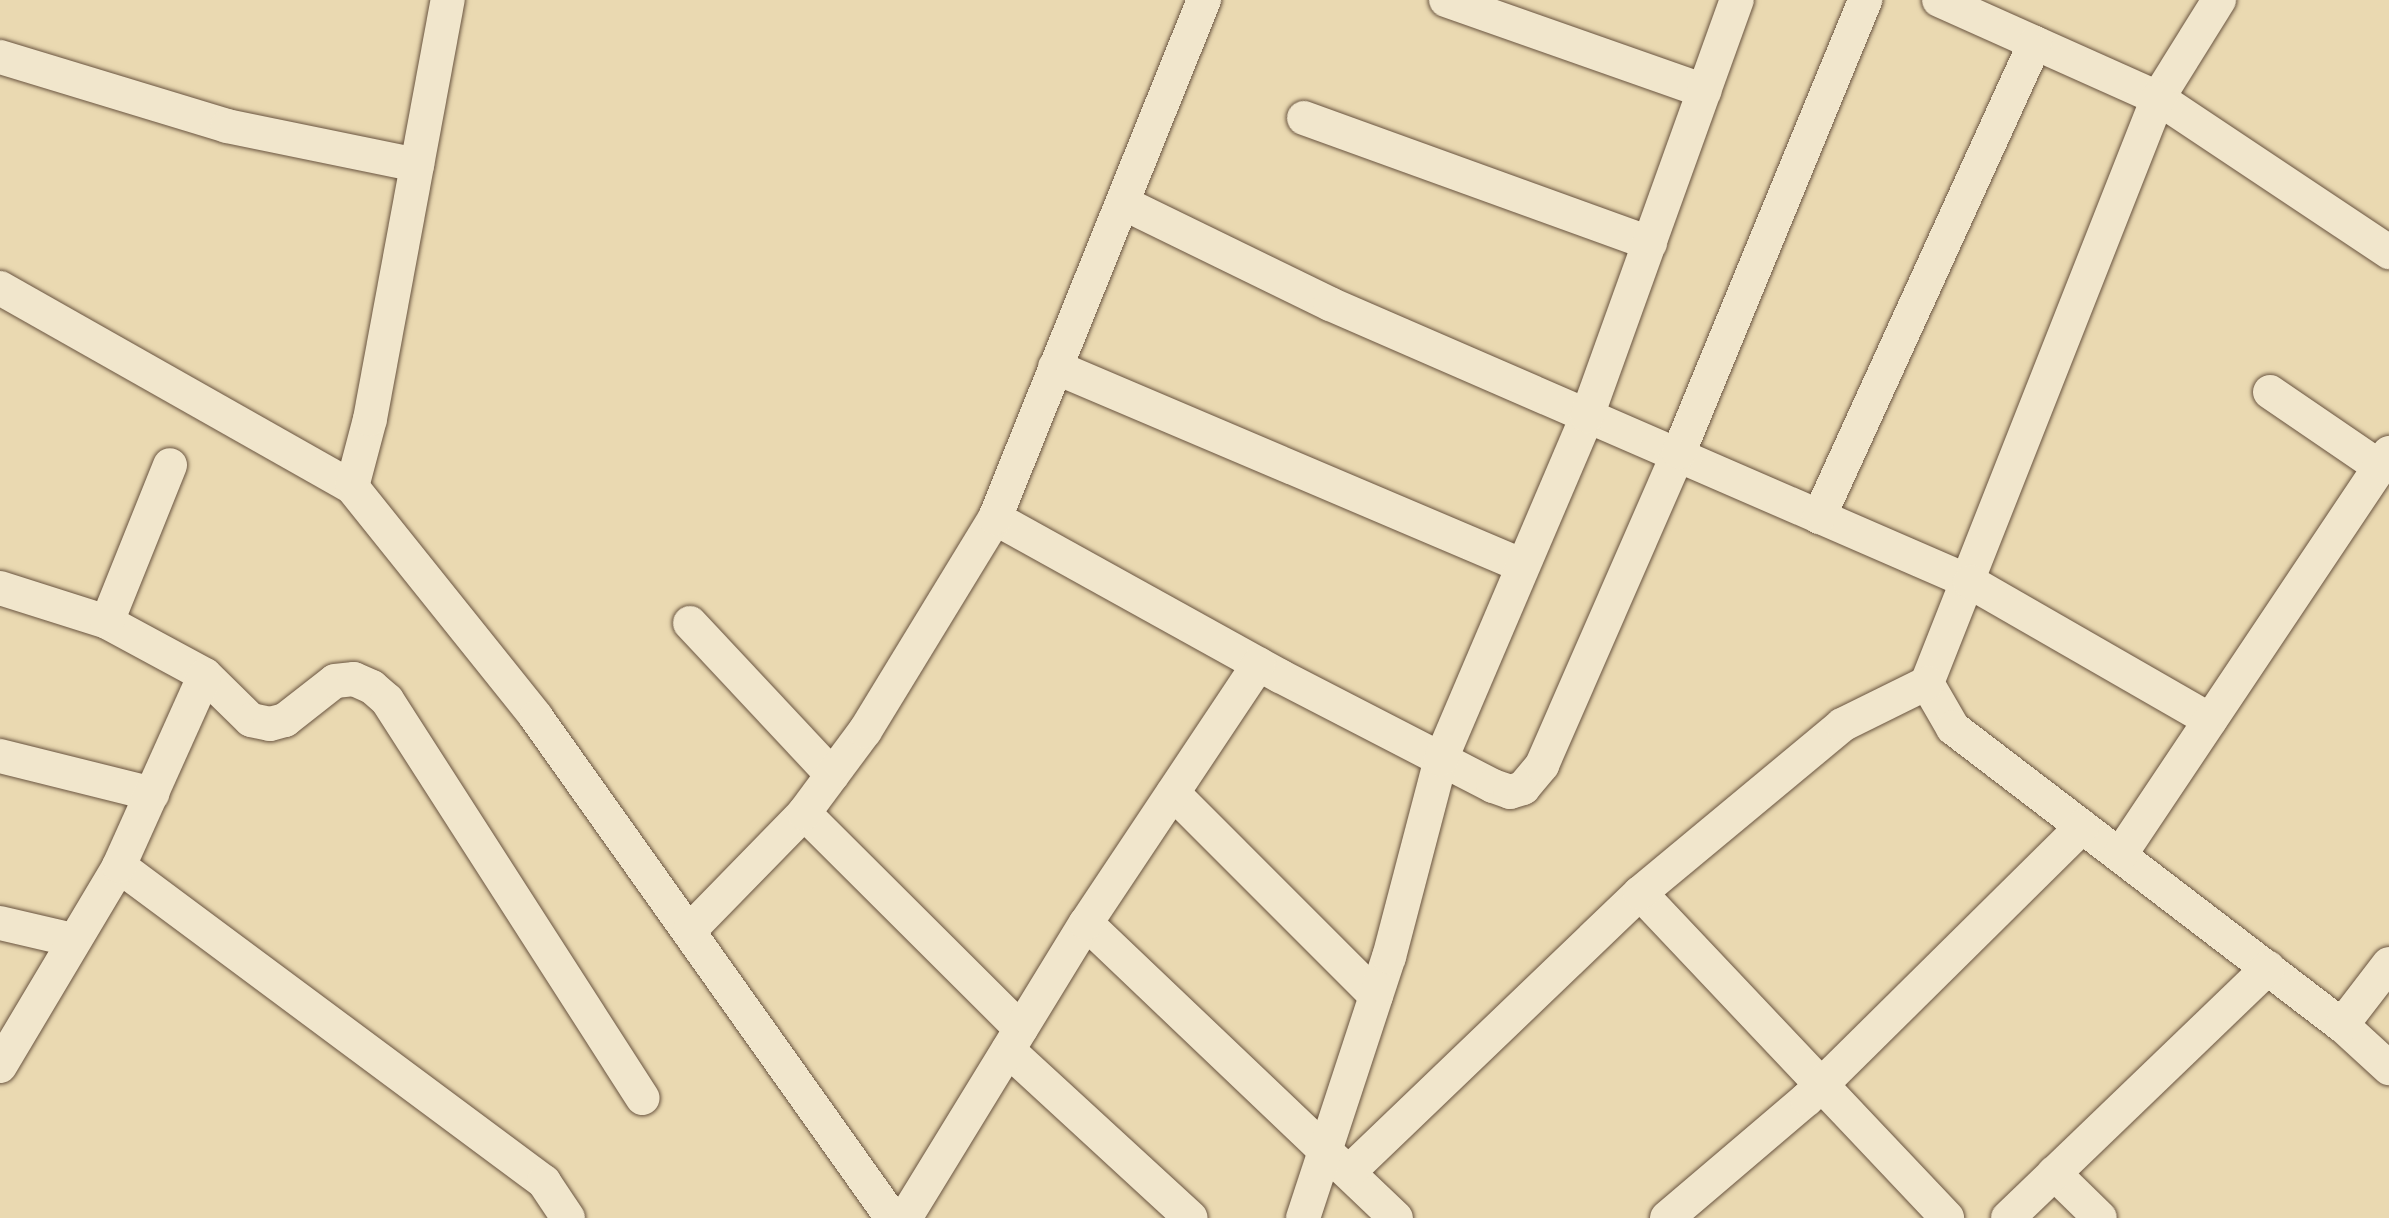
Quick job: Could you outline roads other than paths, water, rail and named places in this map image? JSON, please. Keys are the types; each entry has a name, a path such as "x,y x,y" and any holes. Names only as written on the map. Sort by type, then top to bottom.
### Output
{"street":[{"path":"352,487 448,0"},
{"path":"690,930 804,813 832,775 995,518 1125,204 1204,0"},
{"path":"1446,0 1704,91"},
{"path":"1339,1161 1376,996 1441,759 1587,416 1737,0"},
{"path":"995,518 1259,664 1441,759 1510,792 1532,779 1679,452 1865,0"},
{"path":"1939,0 2158,98 2389,252"},
{"path":"1303,1218 1339,1161 1640,893 1842,725 1927,683 1970,582 2158,98 2219,0"},
{"path":"1819,517 2035,43"},
{"path":"0,57 227,126 417,165"},
{"path":"1304,118 1650,243"},
{"path":"1125,204 1330,304 1587,416 1679,452 1970,582 2210,720"},
{"path":"0,288 352,487 536,717 892,1218"},
{"path":"1055,367 1521,565"},
{"path":"2120,855 2384,460 2270,392"},
{"path":"107,622 170,465"},
{"path":"0,588 107,622 205,675 251,720 270,724 285,720 335,681 354,679 387,700 643,1098"},
{"path":"690,623 832,775"},
{"path":"905,1218 1086,923 1259,664"},
{"path":"0,1066 119,866 205,675"},
{"path":"1927,683 1953,728 2342,1025 2389,1068"},
{"path":"0,756 152,794"},
{"path":"1173,793 1376,996"},
{"path":"804,813 1015,1039 1191,1218"},
{"path":"1667,1218 1821,1085 2082,827"},
{"path":"119,866 544,1182 568,1218"},
{"path":"1640,893 1947,1218"},
{"path":"0,923 73,940"},
{"path":"1086,923 1396,1218"},
{"path":"2342,1025 2389,964"},
{"path":"2008,1218 2268,968"},
{"path":"2054,1173 2100,1218"}]}
